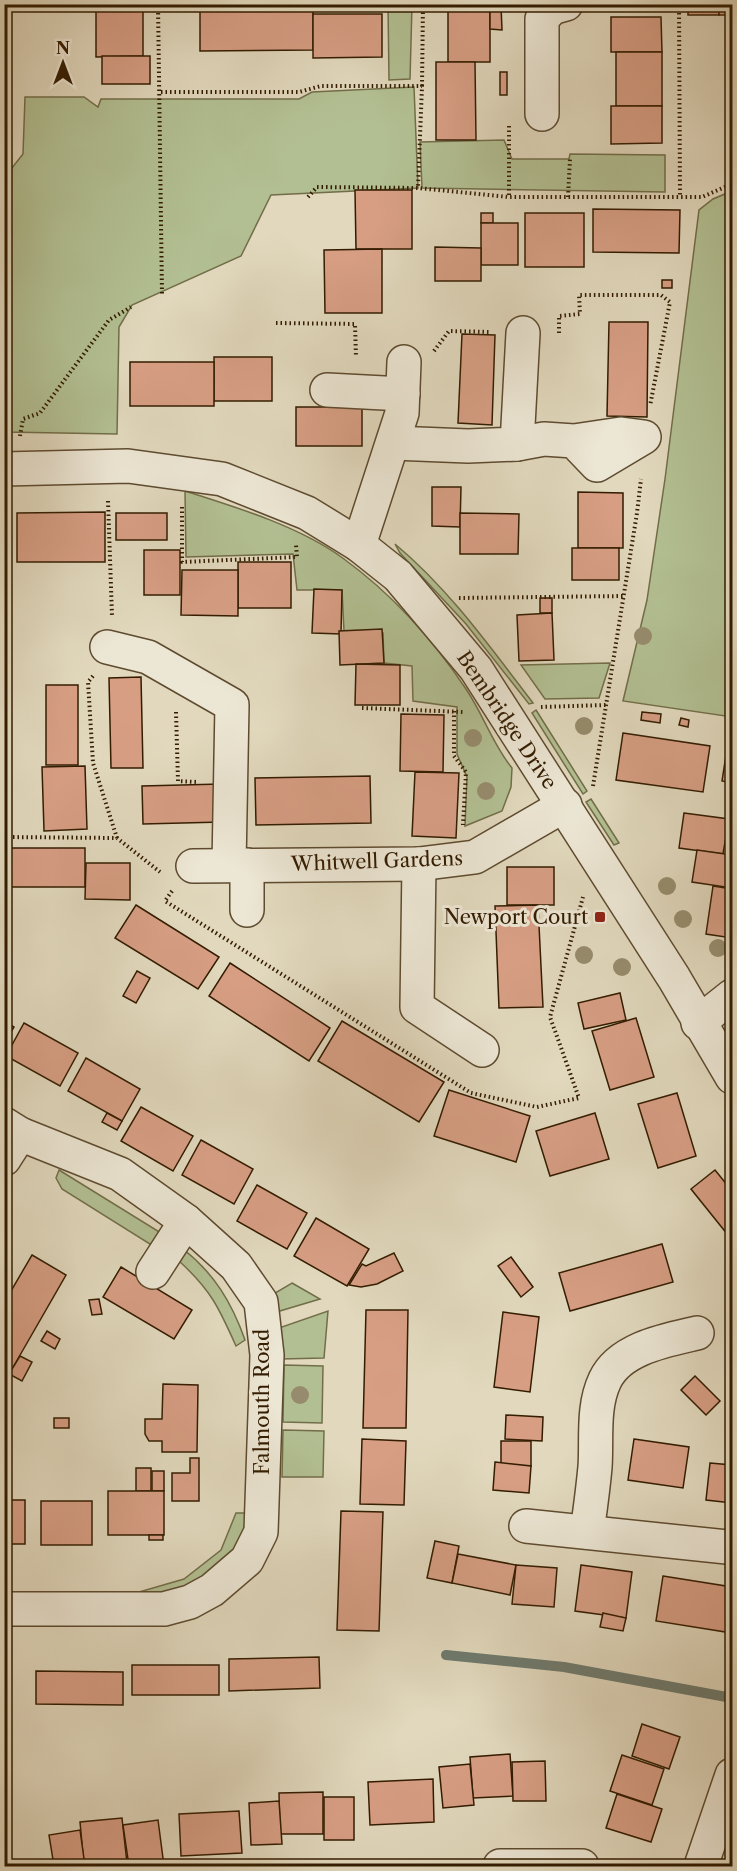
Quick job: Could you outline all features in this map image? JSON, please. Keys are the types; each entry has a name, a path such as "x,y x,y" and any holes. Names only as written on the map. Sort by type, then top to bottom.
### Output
{"street":[{"path":"542,114 542,19 552,8 566,4"},
{"path":"517,444 523,333"},
{"path":"327,390 403,378 402,413 358,545"},
{"path":"393,443 468,446 517,444 544,439 574,441"},
{"name":"Bembridge Drive","path":"10,469 128,466 222,479 295,508 358,545 398,576 476,669 674,978 698,1023 732,1077"},
{"path":"107,647 148,657 232,705 231,782 238,865 247,910"},
{"name":"Whitwell Gardens","path":"179,876 238,865 419,864 475,857 565,805"},
{"path":"419,864 417,1007 482,1050"},
{"path":"698,1023 732,996"},
{"name":"Falmouth Road","path":"4,1609 164,1609 190,1602 212,1590 247,1560 261,1532 267,1354 261,1302 236,1266 186,1221 120,1174 10,1139"},
{"path":"153,1272 186,1221"},
{"path":"587,1532 595,1466 595,1428 605,1380 627,1358 645,1348 697,1333"},
{"path":"526,1526 727,1547 732,1545"},
{"path":"701,1866 732,1775"},
{"path":"500,1866 582,1866"}],"path":[{"path":"158,4 162,295"},
{"path":"418,188 423,4"},
{"path":"679,4 680,197"},
{"path":"161,92 299,92 321,86 422,86"},
{"path":"568,197 570,159"},
{"path":"308,197 317,187 418,188 509,197 702,197 732,184"},
{"path":"10,469 22,419 40,413 109,320 131,307"},
{"path":"182,474 182,562 297,557 295,508"},
{"path":"417,599 624,596"},
{"path":"176,672 178,781 231,782"},
{"path":"362,708 506,715 519,708 606,705"},
{"path":"454,711 454,756 466,772 461,859"},
{"path":"4,837 117,838 179,876 165,901 471,1093 537,1107 579,1098 550,1017 594,853"}],"green space":[{"path":"388,5 412,5 410,79 389,80"},
{"path":"414,87 418,188 271,195 241,256 132,305 119,327 117,434 5,432 5,386 11,377 11,359 4,337 4,178 23,154 25,97 84,97 98,107 101,99 299,99 312,92"},
{"path":"504,140 512,159 569,159 570,154 665,155 665,192 422,188 420,142"},
{"path":"732,191 732,717 623,701 647,600 665,479 699,210 713,199"},
{"path":"185,491 268,519 308,537 362,573 411,619 453,671 472,699 512,768 511,787 502,811 465,826 467,777 457,754 457,707 413,701 412,666 384,663 383,633 344,631 342,590 297,590 293,554 186,557"},
{"path":"395,544 415,561 451,599 533,703 529,704 466,624 400,553"},
{"path":"610,663 599,698 545,699 521,665"},
{"path":"536,710 587,791 583,794 532,713"},
{"path":"591,799 619,843 614,845 586,802"},
{"path":"59,1170 161,1233 153,1246 62,1189 56,1178"},
{"path":"183,1249 204,1268 228,1301 245,1340 236,1346 207,1291 179,1261"},
{"path":"292,1283 320,1299 273,1313 265,1299"},
{"path":"328,1311 324,1358 281,1359 279,1328"},
{"path":"284,1365 323,1366 322,1423 283,1422"},
{"path":"283,1430 324,1431 323,1477 282,1477"},
{"path":"236,1513 246,1513 244,1529 233,1554 194,1587 140,1598 139,1592 184,1579 221,1550"}],"building":[{"path":"96,4 143,4 143,56 96,57"},
{"path":"448,4 490,4 490,62 448,62"},
{"path":"688,4 719,4 719,15 688,15"},
{"path":"719,4 732,4 732,15 719,15"},
{"path":"200,5 313,5 313,50 200,51"},
{"path":"490,5 501,6 502,30 490,29"},
{"path":"313,14 382,14 382,57 313,58"},
{"path":"611,17 661,17 662,52 611,52"},
{"path":"616,52 662,52 662,106 616,106"},
{"path":"102,56 150,56 150,84 102,84"},
{"path":"436,62 475,62 476,140 436,140"},
{"path":"500,72 507,72 507,95 500,95"},
{"path":"611,106 662,106 662,143 611,144"},
{"path":"355,190 412,190 412,249 356,249"},
{"path":"593,209 680,210 679,253 593,252"},
{"path":"481,213 493,213 493,223 481,223"},
{"path":"525,213 584,213 584,267 525,267"},
{"path":"481,223 518,223 518,265 481,265"},
{"path":"435,247 481,248 481,281 435,281"},
{"path":"382,249 382,313 325,313 324,250"},
{"path":"662,280 672,280 672,288 662,288"},
{"path":"609,322 648,322 647,417 607,416"},
{"path":"462,334 495,335 492,425 458,423"},
{"path":"214,357 272,357 272,401 214,401"},
{"path":"130,362 214,362 214,406 130,406"},
{"path":"296,407 362,407 362,446 296,446"},
{"path":"432,487 461,487 460,527 432,526"},
{"path":"578,492 623,493 623,548 578,548"},
{"path":"105,512 105,562 17,562 17,513"},
{"path":"116,513 167,513 167,540 116,540"},
{"path":"460,513 519,514 518,554 460,554"},
{"path":"572,548 619,548 619,580 572,580"},
{"path":"144,550 180,550 180,595 144,595"},
{"path":"238,562 291,562 291,608 238,608"},
{"path":"182,570 238,570 238,616 181,615"},
{"path":"314,589 342,590 341,634 312,633"},
{"path":"540,598 552,598 552,613 540,613"},
{"path":"552,613 554,660 519,661 517,615"},
{"path":"382,629 384,663 340,665 339,631"},
{"path":"356,664 400,665 400,705 355,705"},
{"path":"141,677 143,768 111,768 109,678"},
{"path":"46,685 78,685 78,765 46,765"},
{"path":"642,712 661,714 660,723 641,720"},
{"path":"401,714 444,715 443,772 400,771"},
{"path":"681,718 689,720 688,727 679,725"},
{"path":"623,733 710,746 703,792 616,780"},
{"path":"729,736 732,737 732,783 722,781"},
{"path":"85,766 87,829 44,831 42,767"},
{"path":"415,772 459,773 456,838 412,836"},
{"path":"370,776 371,823 256,825 255,778"},
{"path":"221,784 222,822 143,824 142,786"},
{"path":"684,813 729,819 723,854 679,848"},
{"path":"6,848 85,848 85,887 6,887"},
{"path":"697,850 732,855 732,888 692,882"},
{"path":"86,863 130,863 130,900 85,899"},
{"path":"507,867 554,867 554,905 507,905"},
{"path":"713,886 732,889 732,938 706,934"},
{"path":"136,905 219,957 198,989 115,938"},
{"path":"538,905 543,1007 499,1008 495,906"},
{"path":"230,963 330,1028 309,1061 209,996"},
{"path":"137,971 150,978 136,1003 123,996"},
{"path":"620,993 626,1020 584,1029 578,1003"},
{"path":"636,1018 654,1077 610,1090 592,1031"},
{"path":"4,1021 14,1027 4,1044"},
{"path":"342,1021 444,1082 419,1122 318,1061"},
{"path":"24,1023 78,1053 60,1086 6,1056"},
{"path":"86,1058 140,1089 122,1121 68,1091"},
{"path":"449,1090 530,1116 516,1162 434,1136"},
{"path":"677,1093 696,1156 658,1168 638,1104"},
{"path":"141,1107 193,1136 173,1171 121,1141"},
{"path":"107,1113 122,1121 117,1130 102,1122"},
{"path":"595,1113 609,1159 550,1176 536,1131"},
{"path":"201,1140 253,1169 234,1204 182,1175"},
{"path":"715,1170 732,1191 732,1240 691,1189"},
{"path":"257,1185 307,1213 287,1249 237,1221"},
{"path":"316,1218 369,1249 347,1286 294,1256"},
{"path":"662,1244 673,1282 570,1311 559,1273"},
{"path":"394,1253 403,1271 377,1284 361,1287 349,1285 362,1264 366,1266"},
{"path":"32,1255 66,1275 4,1383 4,1303"},
{"path":"511,1257 533,1287 521,1297 498,1266"},
{"path":"121,1267 192,1310 174,1339 103,1297"},
{"path":"99,1299 102,1314 92,1315 89,1300"},
{"path":"366,1310 408,1310 406,1428 363,1428"},
{"path":"503,1312 539,1317 530,1392 494,1387"},
{"path":"47,1331 60,1339 55,1349 41,1341"},
{"path":"20,1356 32,1362 22,1381 9,1374"},
{"path":"695,1376 720,1401 706,1415 681,1390"},
{"path":"163,1384 198,1385 197,1452 162,1452 162,1441 149,1441 145,1434 145,1419 162,1419"},
{"path":"506,1415 543,1417 542,1441 505,1439"},
{"path":"54,1418 69,1418 69,1428 54,1428"},
{"path":"362,1439 406,1441 404,1505 360,1504"},
{"path":"634,1439 689,1447 683,1488 628,1480"},
{"path":"501,1441 531,1441 531,1466 501,1466"},
{"path":"190,1458 199,1458 199,1501 172,1501 172,1473 190,1473"},
{"path":"495,1462 531,1466 529,1493 493,1490"},
{"path":"710,1463 732,1465 732,1503 706,1500"},
{"path":"136,1468 151,1468 151,1491 136,1491"},
{"path":"152,1471 164,1471 164,1491 152,1491"},
{"path":"108,1491 164,1491 164,1535 108,1535"},
{"path":"4,1500 25,1500 25,1544 4,1544"},
{"path":"41,1501 92,1501 92,1545 41,1545"},
{"path":"341,1511 383,1512 379,1631 337,1630"},
{"path":"149,1535 163,1535 163,1540 149,1540"},
{"path":"435,1541 459,1546 452,1583 427,1578"},
{"path":"458,1554 516,1565 510,1595 452,1583"},
{"path":"516,1565 557,1568 554,1607 512,1604"},
{"path":"581,1565 632,1572 626,1618 575,1611"},
{"path":"663,1576 732,1587 732,1633 656,1621"},
{"path":"603,1613 626,1618 623,1631 600,1627"},
{"path":"319,1657 320,1688 229,1691 229,1659"},
{"path":"132,1665 219,1665 219,1695 132,1695"},
{"path":"4,1669 11,1669 10,1701 4,1701"},
{"path":"36,1671 123,1672 123,1705 36,1704"},
{"path":"642,1724 680,1737 669,1769 632,1756"},
{"path":"510,1754 513,1796 473,1798 470,1757"},
{"path":"622,1755 664,1769 652,1805 610,1791"},
{"path":"545,1761 546,1801 513,1801 512,1762"},
{"path":"470,1764 474,1805 443,1808 439,1767"},
{"path":"433,1779 434,1822 370,1825 368,1782"},
{"path":"323,1792 323,1834 280,1834 279,1793"},
{"path":"617,1794 662,1809 651,1842 606,1828"},
{"path":"324,1797 354,1797 354,1840 324,1840"},
{"path":"279,1801 282,1844 251,1845 249,1803"},
{"path":"239,1811 242,1853 181,1856 179,1814"},
{"path":"122,1818 127,1863 84,1866 80,1822"},
{"path":"158,1820 164,1866 129,1866 123,1825"},
{"path":"80,1830 85,1866 54,1866 49,1835"}],"waterway":[{"path":"446,1655 564,1667 732,1698"}],"place":[{"name":"Newport Court","path":"600,917"}]}
